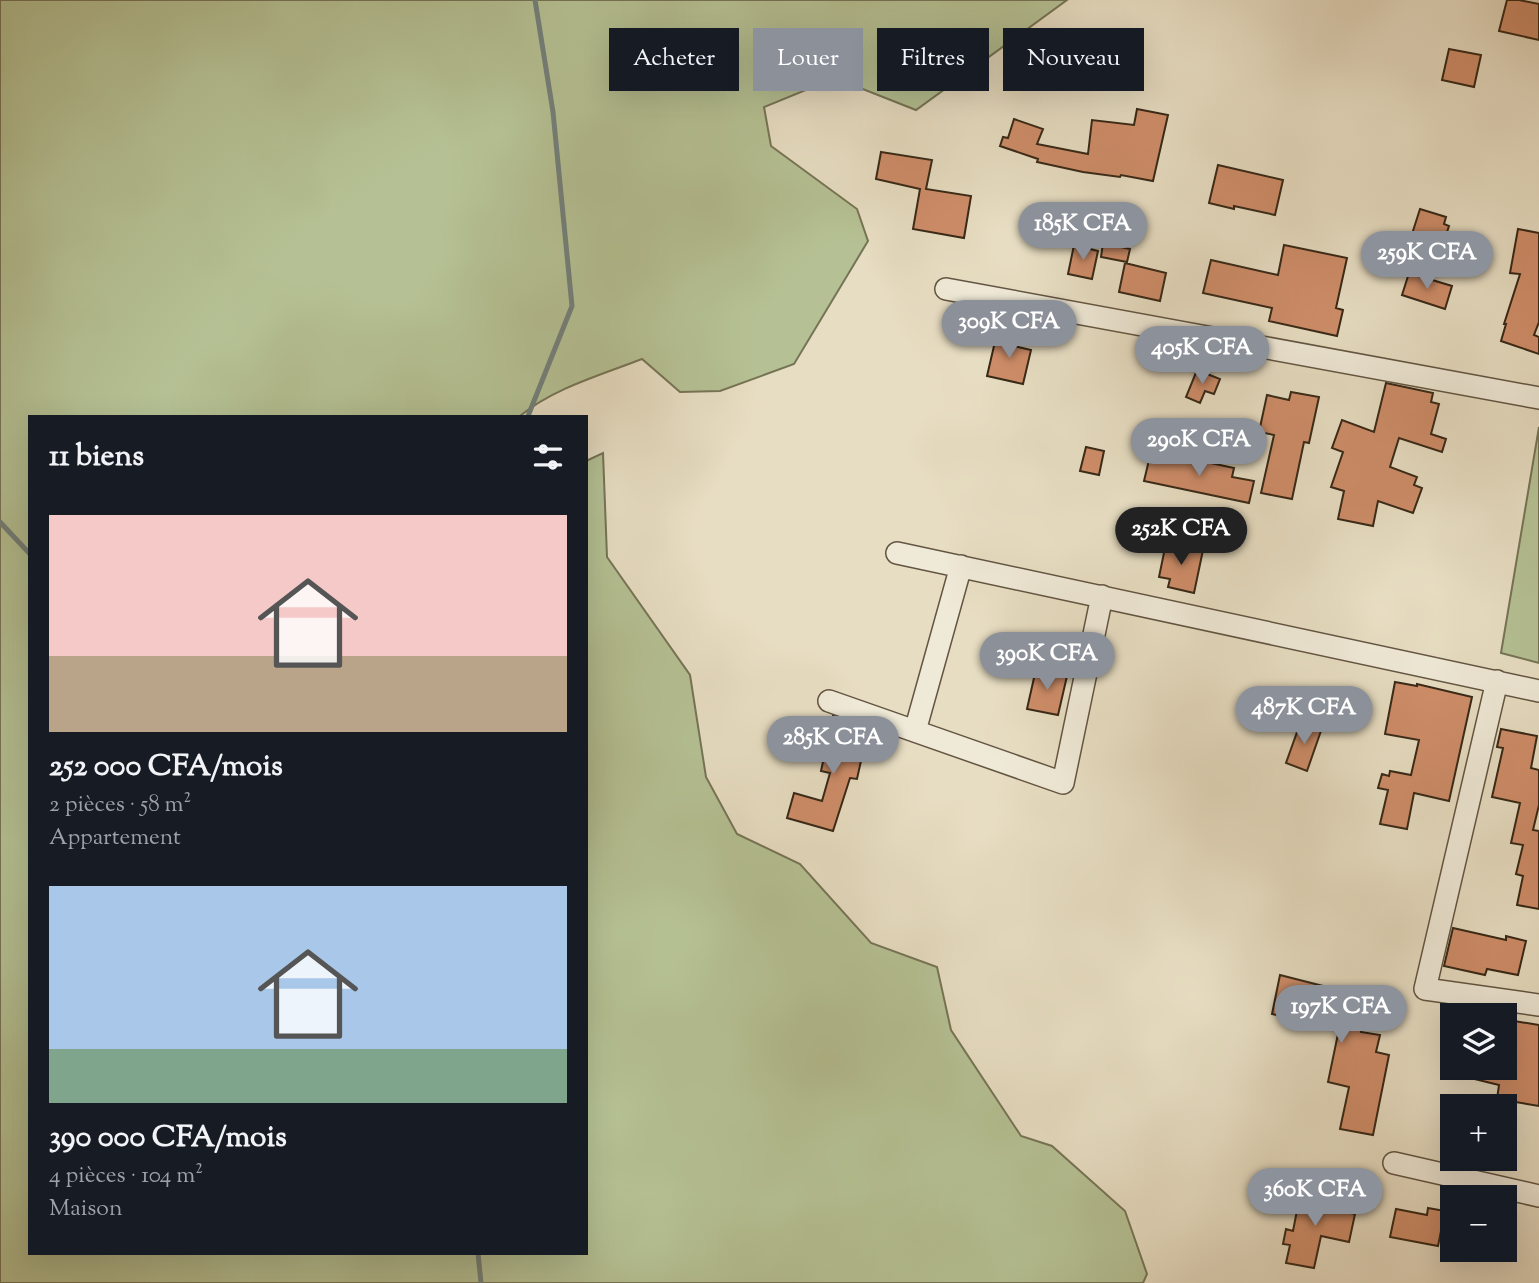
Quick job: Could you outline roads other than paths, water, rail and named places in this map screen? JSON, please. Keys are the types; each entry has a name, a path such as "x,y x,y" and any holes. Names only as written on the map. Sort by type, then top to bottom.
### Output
{"street":[{"path":"946,289 1539,398"},
{"path":"897,552 1539,691"},
{"path":"915,731 961,566"},
{"path":"829,701 1063,783 1102,596"},
{"path":"1497,681 1424,989 1539,1005"},
{"path":"1394,1163 1539,1196"}],"waterway":[{"path":"528,415 572,306 553,112 535,0"},
{"path":"0,522 28,552"},
{"path":"478,1255 481,1283"}]}
